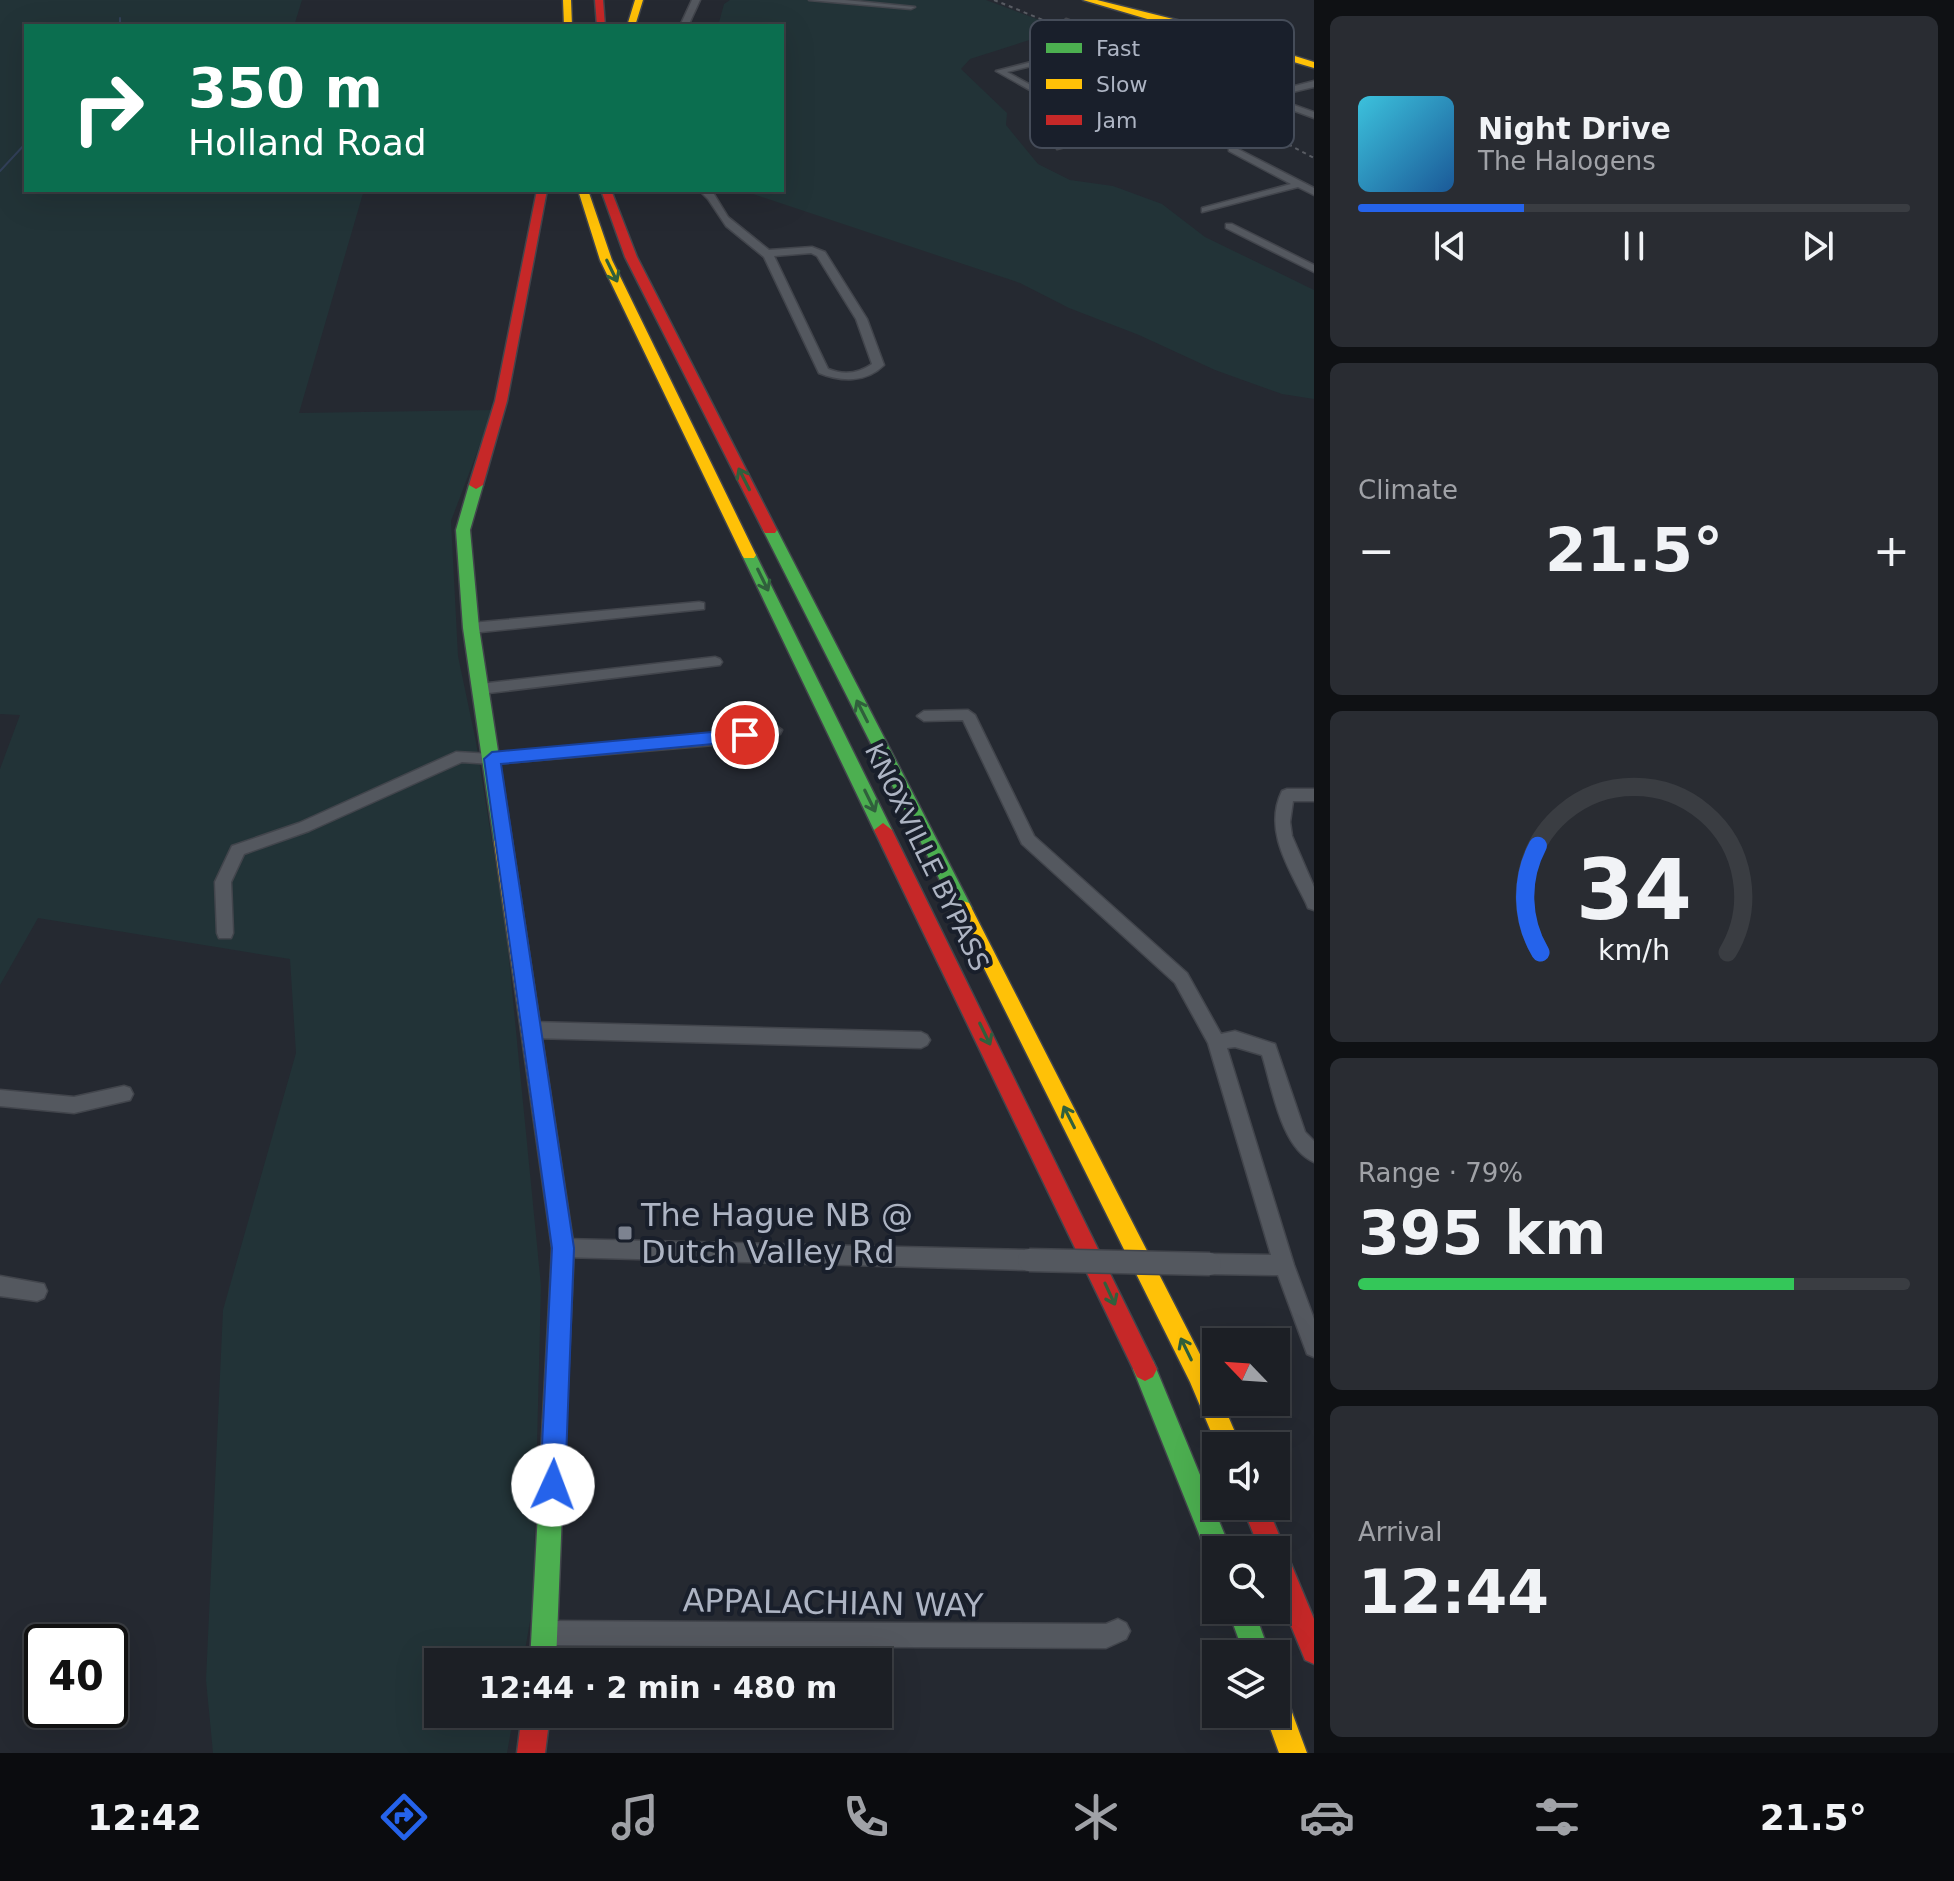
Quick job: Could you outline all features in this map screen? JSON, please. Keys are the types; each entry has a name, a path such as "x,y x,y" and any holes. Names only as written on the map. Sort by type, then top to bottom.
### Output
{"main road":[{"path":"567,0 568,24"},
{"path":"590,0 592,24"},
{"path":"599,0 601,24"},
{"path":"617,0 620,24"},
{"path":"632,24 639,0"},
{"path":"1087,0 1164,20"},
{"path":"1294,59 1314,65"},
{"path":"542,192 525,263 501,401 463,530 471,628 563,1248 545,1648"},
{"path":"574,192 578,206 593,224"},
{"name":"KNOXVILLE BYPASS","path":"584,192 606,260 1123,1320 1212,1536"},
{"name":"KNOXVILLE BYPASS","path":"607,192 631,257 1094,1165 1198,1374 1223,1432"},
{"path":"1290,1592 1314,1651"},
{"path":"531,1753 534,1728"},
{"path":"1284,1728 1293,1753"}],"street":[{"path":"685,24 696,0"},
{"path":"813,0 911,7"},
{"path":"1030,64 1000,71 1030,88"},
{"path":"1294,89 1314,84"},
{"path":"1294,108 1314,115"},
{"path":"1232,149 1314,192"},
{"path":"1205,210 1297,182 1314,181"},
{"path":"707,192 718,199 726,221 755,240 767,253 823,371 835,377 872,371 878,365 870,328 853,302 840,291 821,254 812,250 767,253"},
{"path":"1229,226 1311,264"},
{"path":"471,628 699,606"},
{"path":"480,689 715,662"},
{"path":"924,716 968,715 1028,840 1181,978 1216,1042 1284,1265 1314,1347"},
{"path":"225,933 223,882 238,850 304,827 461,756 492,759 714,740 775,730"},
{"path":"1314,795 1287,795 1280,809 1284,837 1314,903"},
{"path":"532,1030 921,1040"},
{"path":"1216,1042 1235,1039 1269,1049 1297,1137 1314,1153"},
{"path":"0,1098 74,1105 124,1094"},
{"path":"563,1248 1284,1265"},
{"path":"0,1286 37,1291"},
{"name":"APPALACHIAN WAY","path":"547,1633 956,1637 1106,1636 1118,1631"}],"shaded area":[{"path":"0,0 302,0 295,24 24,24 24,192 363,192 299,413 493,410 451,521 458,656 476,742 506,929 541,1286 533,1604 525,1648 424,1648 424,1728 511,1728 507,1753 213,1753 206,1680 223,1310 296,1053 290,959 38,918 0,985 0,769 20,715 0,714"},
{"path":"730,0 986,0 1039,20 1030,20 1030,40 970,59 961,69 1007,113 1006,125 1038,164 1070,180 1113,186 1162,204 1205,237 1314,290 1314,399 1282,394 1215,370 1139,335 1069,308 1020,283 747,192 784,192 784,24 719,24 724,4"}],"waterway":[{"path":"120,18 120,24"},
{"path":"0,171 24,145"}],"railway":[{"path":"994,0 1043,20"},
{"path":"1294,147 1314,158"}],"traffic: fast":[{"path":"476,485 463,530 471,628 503,841"},
{"path":"770,530 963,908"},
{"path":"749,555 883,830"},
{"path":"1145,1369 1212,1536"},
{"path":"544,1648 550,1512"},
{"path":"1246,1624 1252,1640"}],"traffic: slow":[{"path":"567,0 568,24"},
{"path":"632,24 639,0"},
{"path":"1087,0 1166,20"},
{"path":"1294,59 1314,65"},
{"path":"584,192 606,260 749,555"},
{"path":"503,841 563,1248 550,1512"},
{"path":"963,908 1198,1374 1223,1432"},
{"path":"1284,1728 1293,1753"}],"traffic: jam":[{"path":"599,0 601,24"},
{"path":"476,485 501,401 542,192"},
{"path":"607,192 631,257 770,530"},
{"path":"883,830 1145,1369"},
{"path":"1260,1520 1267,1536"},
{"path":"1290,1592 1314,1651"},
{"path":"531,1753 534,1728"}],"place":[{"name":"The Hague NB @ Dutch Valley Rd","path":"625,1233"}],"route":[{"path":"553,1485 563,1248 492,759 745,735"}]}
